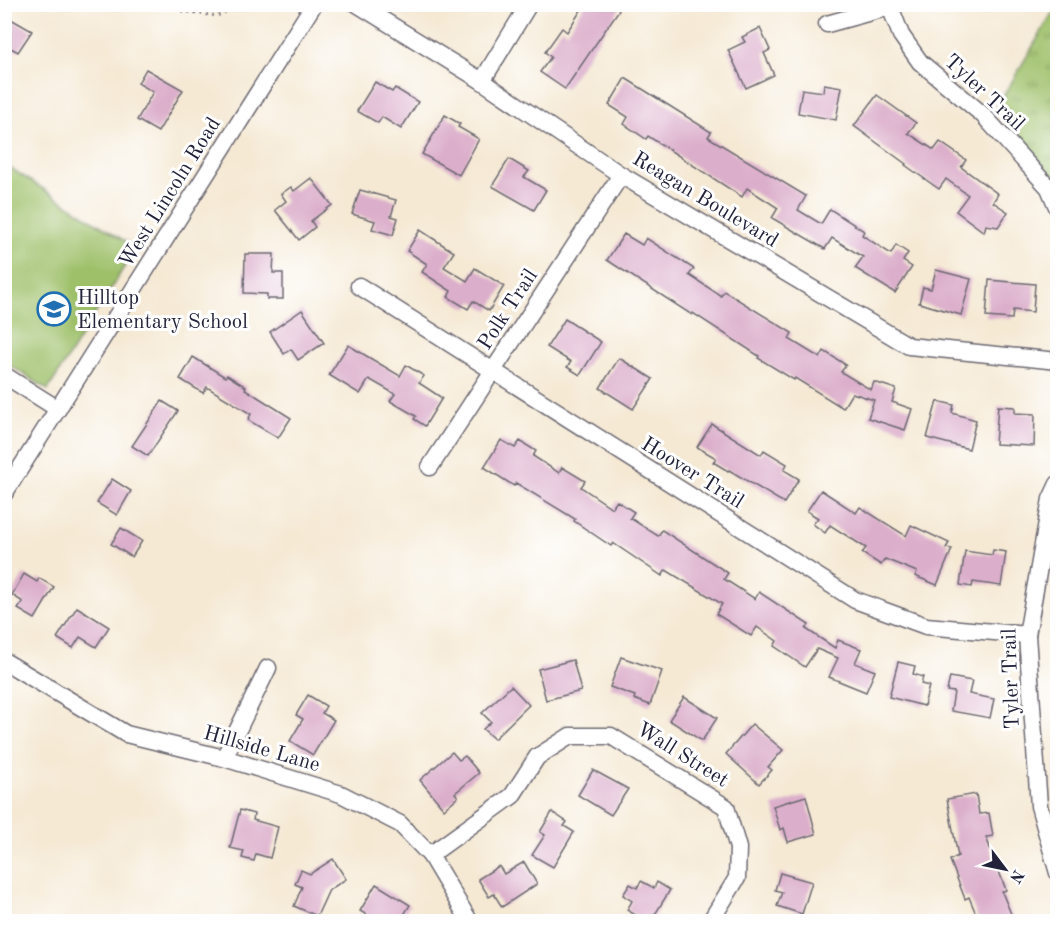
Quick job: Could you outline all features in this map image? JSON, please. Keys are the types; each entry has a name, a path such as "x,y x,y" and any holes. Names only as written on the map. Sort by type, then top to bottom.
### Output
{"street":[{"name":"West Lincoln Road","path":"4,494 314,4"},
{"name":"Reagan Boulevard","path":"357,4 482,81 621,175 909,346 1058,361"},
{"path":"482,81 530,4"},
{"path":"827,24 889,6"},
{"name":"Tyler Trail","path":"889,6 901,35 920,62 983,115 1049,189 1058,209"},
{"name":"Polk Trail","path":"430,467 621,175"},
{"name":"Hoover Trail","path":"359,286 855,600 926,626 1028,635"},
{"path":"4,375 58,409"},
{"name":"Tyler Trail","path":"1058,483 1051,499 1028,635 1039,806 1058,873"},
{"name":"Hillside Lane","path":"4,661 126,734 224,758 341,794 400,824 430,855 470,921"},
{"path":"224,758 268,668"},
{"name":"Wall Street","path":"430,855 512,796 537,758 570,736 611,736 726,807 738,848 737,878 710,921"}],"path":[{"path":"173,4 182,11 217,16 244,4"}],"green space":[{"path":"1057,5 1057,182 997,107"},
{"name":"Hilltop Elementary School","path":"4,164 136,248 48,390 5,362"}],"building":[{"path":"585,4 623,4 565,89 540,72 551,57 545,52 562,28 567,32"},
{"path":"4,15 32,31 18,52 4,44"},
{"path":"760,28 770,50 764,53 774,75 746,88 728,50 745,42 742,37"},
{"path":"146,69 183,90 158,132 137,120 153,92 138,83"},
{"path":"625,78 711,132 708,137 806,196 798,210 821,224 830,209 864,231 862,235 891,254 896,245 908,253 903,261 912,267 895,293 855,268 863,257 832,238 825,249 772,218 778,208 747,188 742,197 648,136 646,139 624,124 628,117 609,105"},
{"path":"375,82 392,92 395,88 418,102 401,129 382,117 378,123 357,111"},
{"path":"824,84 842,87 836,120 798,113 802,89 823,92"},
{"path":"877,95 916,123 908,133 934,150 940,142 966,160 961,167 998,194 993,202 1008,212 998,227 986,225 984,232 956,211 968,195 946,179 939,189 854,126"},
{"path":"445,115 460,124 458,127 479,139 459,175 422,154"},
{"path":"509,159 529,171 524,177 546,190 534,210 492,186"},
{"path":"311,178 332,205 311,221 315,227 299,240 275,210 286,201 281,194 291,187 294,191"},
{"path":"360,190 396,200 391,216 398,218 393,235 372,229 375,221 352,214"},
{"path":"420,230 454,252 444,267 467,281 475,268 504,286 489,311 473,301 468,309 448,297 451,291 422,272 427,264 407,251"},
{"path":"624,234 642,245 646,238 694,269 689,275 721,296 724,291 792,333 789,339 820,358 824,351 846,365 841,372 871,390 874,382 896,389 892,402 912,409 905,430 868,418 874,400 852,393 843,408 758,358 759,356 693,313 692,315 607,260"},
{"path":"245,254 274,254 273,273 283,273 283,299 267,299 267,294 244,293"},
{"path":"936,270 971,279 961,315 919,303 923,287 931,289"},
{"path":"989,280 1035,284 1033,312 1013,310 1012,319 986,317"},
{"path":"302,310 324,343 298,360 291,349 284,354 270,332"},
{"path":"565,319 601,342 580,375 567,367 571,362 547,347"},
{"path":"348,345 400,376 406,365 424,376 419,383 442,398 425,426 414,419 416,416 390,401 395,394 369,379 360,394 329,375"},
{"path":"193,357 225,377 227,375 291,418 278,438 248,420 251,414 207,387 203,393 180,379"},
{"path":"619,358 653,379 633,409 600,388"},
{"path":"162,401 178,411 148,456 132,446"},
{"path":"937,401 954,405 952,413 976,420 969,449 927,438"},
{"path":"998,406 1015,407 1015,413 1035,414 1034,446 995,444"},
{"path":"712,424 761,455 764,450 787,464 784,470 799,479 784,503 713,462 716,458 697,447"},
{"path":"501,440 515,448 520,441 536,451 533,456 559,473 562,467 585,481 581,487 612,508 617,501 634,512 630,518 658,536 662,530 728,573 724,579 755,599 759,592 809,625 806,629 835,648 838,640 861,649 855,663 875,671 866,692 829,677 838,658 817,649 805,667 774,646 777,641 757,627 751,636 716,614 722,604 666,570 662,576 613,543 611,546 574,521 575,519 516,483 514,486 484,467"},
{"path":"112,479 131,491 117,515 97,503"},
{"path":"821,490 856,513 860,507 906,536 911,525 949,543 946,548 952,549 937,585 915,576 917,572 885,559 881,565 862,553 866,548 830,525 825,533 813,524 818,518 807,511"},
{"path":"121,528 142,541 132,557 111,544"},
{"path":"993,550 1006,552 1001,586 973,582 972,587 960,585 965,551 992,555"},
{"path":"24,574 37,582 39,578 54,587 35,619 18,609 23,602 12,595"},
{"path":"77,607 109,627 96,647 80,637 73,648 57,638"},
{"path":"621,657 662,671 650,705 634,699 635,696 610,687"},
{"path":"573,660 581,691 546,700 538,669"},
{"path":"898,662 915,666 913,674 923,677 921,684 929,686 924,706 889,697"},
{"path":"950,677 972,681 969,694 994,699 990,718 951,711 954,692 947,691"},
{"path":"511,686 529,705 494,739 483,729 491,722 482,713"},
{"path":"308,695 326,706 322,713 334,720 313,755 290,741 303,719 296,715"},
{"path":"684,697 717,718 702,741 669,720"},
{"path":"752,724 783,750 768,767 772,770 759,784 726,754"},
{"path":"452,752 459,760 465,756 479,773 455,793 458,797 444,809 420,780"},
{"path":"593,770 628,789 611,815 578,795"},
{"path":"976,794 979,814 989,813 993,836 986,837 1006,890 1002,892 1014,921 979,921 969,897 965,899 950,860 958,856 947,799"},
{"path":"806,796 816,834 788,842 784,828 780,830 773,806"},
{"path":"240,810 254,814 253,820 278,827 270,858 256,854 254,861 242,858 244,851 230,848"},
{"path":"552,812 567,822 564,826 574,832 553,867 532,855 545,835 540,832"},
{"path":"333,859 346,879 329,890 317,916 294,906 302,887 295,884 301,870 310,874"},
{"path":"524,862 537,884 502,907 494,894 489,897 478,879 499,866 504,874"},
{"path":"780,873 812,882 802,914 777,906 782,892 775,890"},
{"path":"641,881 654,888 657,882 670,890 651,921 645,921 627,910 632,901 623,895 630,884 637,888"},
{"path":"376,884 410,905 400,921 377,921 360,911"}],"place":[{"name":"Hilltop Elementary School","path":"54,309"}]}
